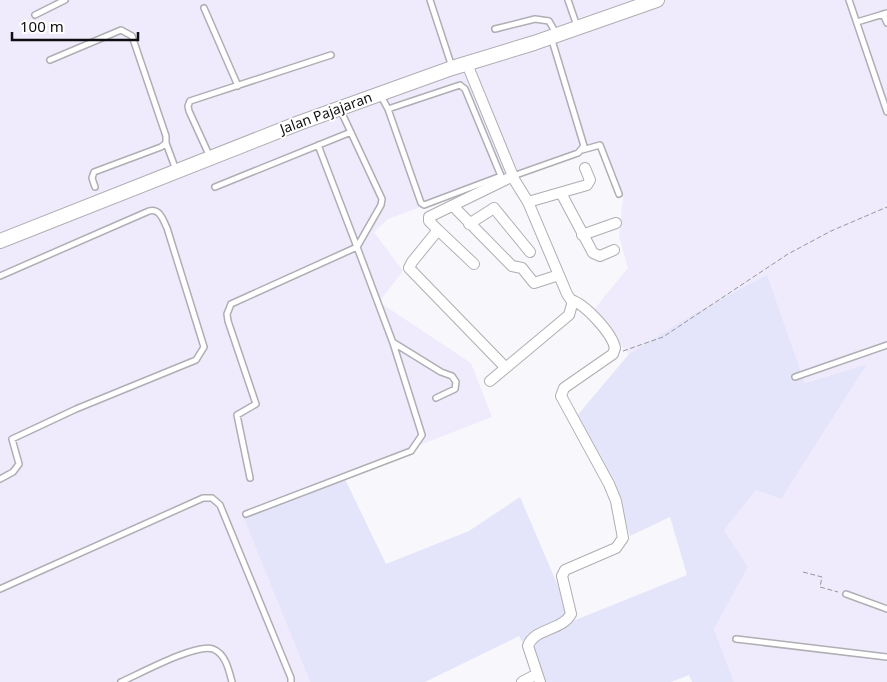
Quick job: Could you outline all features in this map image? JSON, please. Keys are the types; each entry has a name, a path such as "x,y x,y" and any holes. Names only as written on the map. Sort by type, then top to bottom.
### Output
{"main road":[{"name":"Jalan Pajajaran","path":"0,241 176,170 380,93 657,0"}],"street":[{"path":"468,64 513,176 528,202 567,294 573,301 580,303 589,311 615,345 613,354 564,388 561,396 609,484 616,501 623,538 616,548 565,570 562,576 570,614 566,621 530,641 528,651 538,678 522,682"},
{"path":"528,202 589,183 586,168"},
{"path":"474,264 429,221 430,216 513,176"},
{"path":"561,193 593,253 598,257 614,250"},
{"path":"453,206 513,267 522,268 534,283 559,275"},
{"path":"470,224 494,208 530,252"},
{"path":"582,235 616,223"},
{"path":"438,230 410,265 410,270 505,367"},
{"path":"490,381 569,315 573,301"}],"lane":[{"path":"35,15 65,0"},
{"path":"430,0 452,68"},
{"path":"568,0 578,28"},
{"path":"849,0 887,112"},
{"path":"204,8 238,86"},
{"path":"857,22 885,14 887,23"},
{"path":"495,29 535,20 549,21 584,146 582,150"},
{"path":"50,60 121,30 126,31 132,36 176,170"},
{"path":"210,157 189,111 188,104 190,101 331,55"},
{"path":"380,93 388,109 421,203 424,204 501,176 465,89 460,85 388,109"},
{"path":"250,478 237,415 256,404 228,321 227,314 231,304 357,247 381,205 382,199 340,109"},
{"path":"216,187 351,132"},
{"path":"95,187 92,178 94,172 161,147 166,143"},
{"path":"246,514 411,451 422,435 422,429 394,343 318,145"},
{"path":"513,176 600,145 619,194"},
{"path":"0,276 149,211 156,211 160,214 167,228 204,347 196,360 76,409 12,439 19,464 12,472 0,478"},
{"path":"394,343 441,372 452,376 456,382 455,388 436,398"},
{"path":"794,377 887,344"},
{"path":"0,589 203,498 212,498 220,505 292,678 291,682"},
{"path":"846,594 887,609"},
{"path":"736,639 887,656"},
{"path":"121,682 184,654 205,648 215,650 222,656 232,682"}],"path":[{"path":"613,354 663,337 788,254 831,231 887,207"},
{"path":"803,572 822,577 820,587 846,594"}],"shaded area":[{"path":"0,0 887,0 887,682 734,682 714,629 748,567 724,530 756,490 780,499 867,364 805,383 767,276 693,314 629,354 592,312 628,268 619,236 623,197 602,141 388,219 374,232 403,271 379,302 471,363 492,417 242,514 310,682 0,682"},
{"path":"767,275 805,383 867,364 781,499 756,490 724,530 748,567 714,629 734,682 692,682 689,675 671,682 544,682 519,636 425,682 310,682 242,514 343,475 386,564 469,531 520,497 573,621 687,575 670,517 630,536 610,476 576,417 629,354 693,314"}]}
